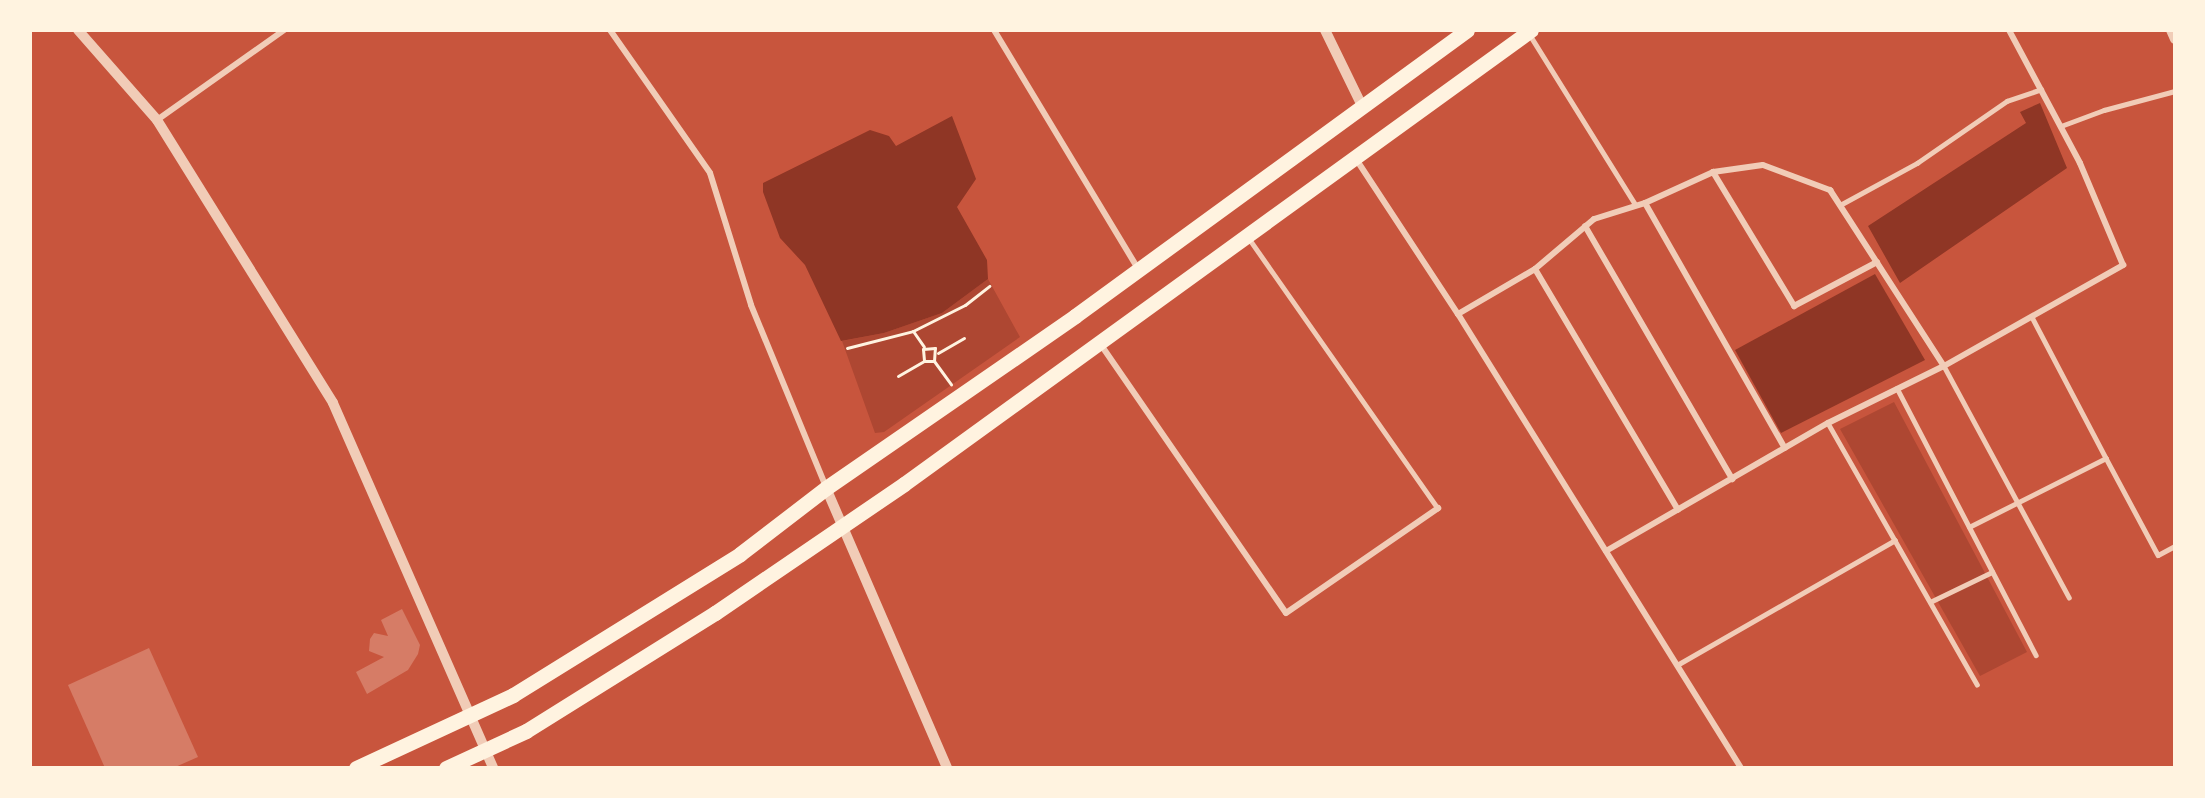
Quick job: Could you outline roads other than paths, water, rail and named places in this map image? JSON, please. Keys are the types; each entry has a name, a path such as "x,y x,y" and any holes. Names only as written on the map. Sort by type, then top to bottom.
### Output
{"main road":[{"path":"356,768 513,695 649,613 740,554 826,488 1138,270 1467,30"},
{"path":"446,768 526,731 715,613 842,526 1530,31"}],"street":[{"path":"78,30 158,120 333,403 493,768"},
{"path":"158,120 284,30"},
{"path":"610,30 710,173 752,305 842,526 947,768"},
{"path":"994,30 1138,270"},
{"path":"1325,30 1362,106"},
{"path":"1606,551 1828,423 1944,366 2123,265 2061,126 2009,30"},
{"path":"2171,30 2175,39"},
{"path":"1354,156 1458,314 1741,768"},
{"path":"1458,314 1536,269 1594,219 1645,203 1713,172 1762,165 1782,170 1830,190 1944,366"},
{"path":"1713,172 1794,306 1877,262"},
{"path":"1645,203 1785,448"},
{"path":"1585,226 1732,479"},
{"path":"1536,269 1678,510"},
{"path":"1099,341 1286,613 1438,508"}],"lane":[{"path":"1530,31 1636,205"},
{"path":"1840,205 1917,163 2007,101 2041,89"},
{"path":"2061,126 2104,110 2175,91"},
{"path":"1246,234 1438,508"},
{"path":"2032,317 2158,555 2175,546"},
{"path":"1944,366 2069,597"},
{"path":"1897,388 2036,656"},
{"path":"1828,423 1977,684"},
{"path":"1969,527 2106,458"},
{"path":"1677,666 1895,540"},
{"path":"1930,602 1992,572"}]}
